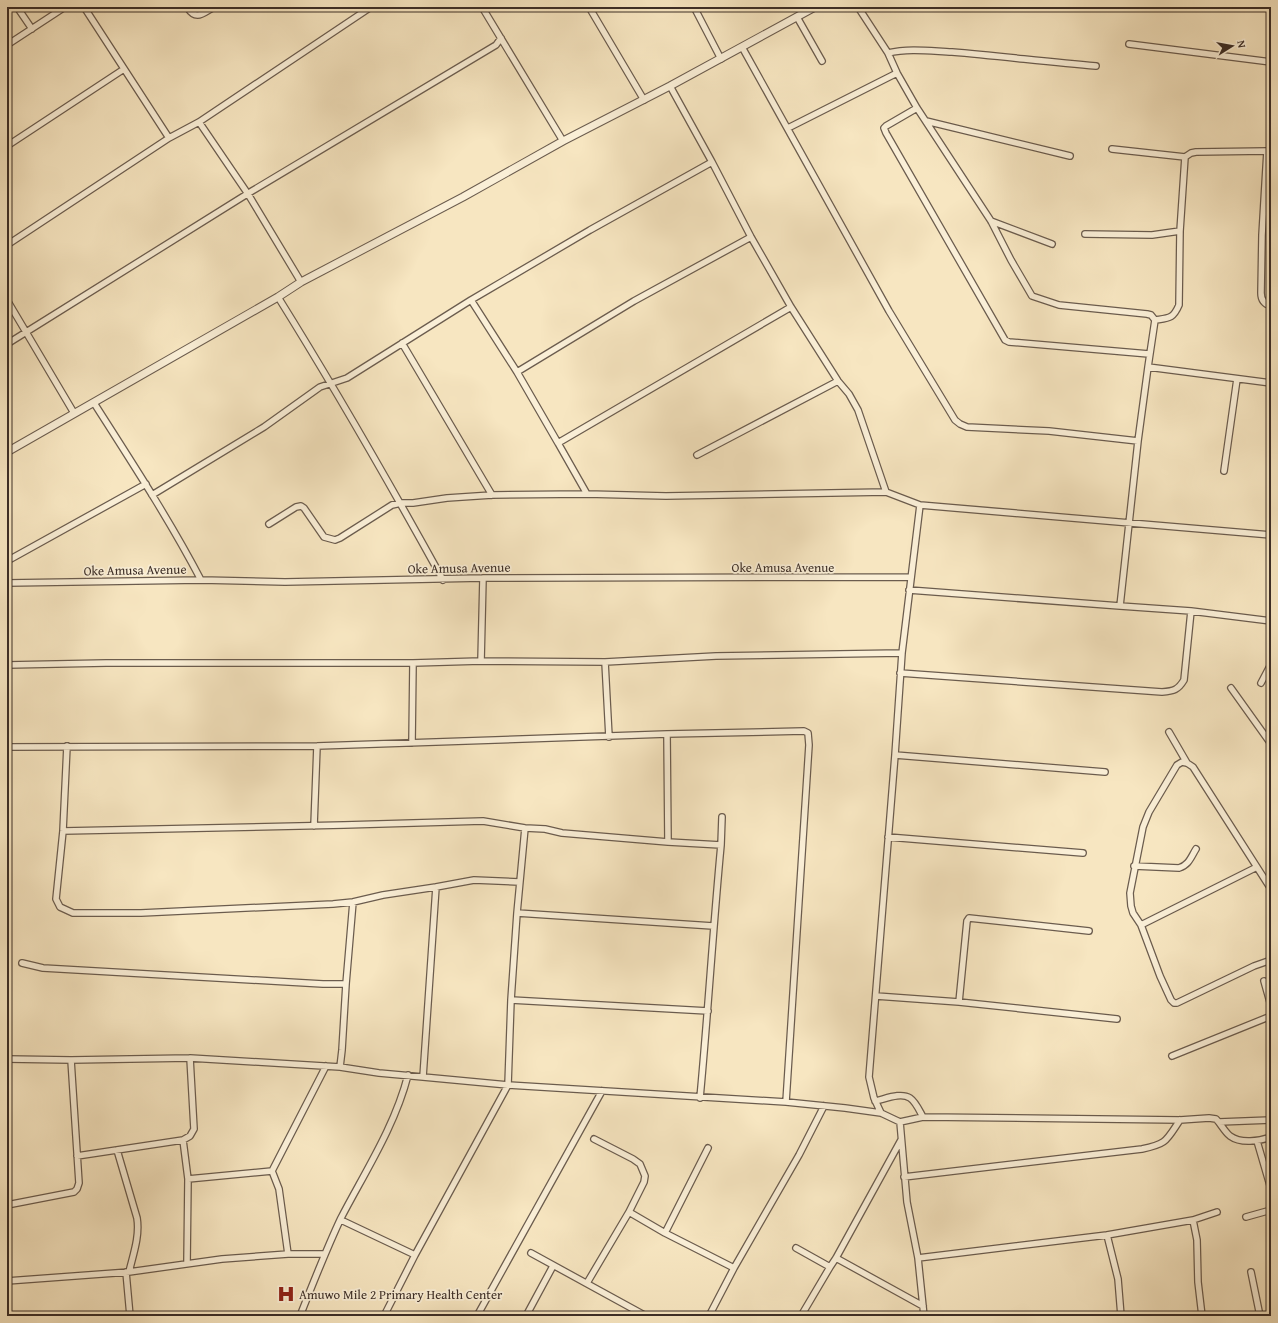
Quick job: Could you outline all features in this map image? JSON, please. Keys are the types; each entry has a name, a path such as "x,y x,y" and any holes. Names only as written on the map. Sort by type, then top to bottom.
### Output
{"street":[{"path":"17,7 32,29"},
{"path":"7,45 65,7"},
{"path":"84,7 169,138"},
{"path":"187,7 191,14 196,16 214,7"},
{"path":"7,245 169,138 199,122 205,116 371,7"},
{"path":"482,7 563,141"},
{"path":"589,7 644,100"},
{"path":"694,7 721,59"},
{"path":"7,452 278,297 301,282 463,197 563,141 721,59 815,7"},
{"path":"858,7 888,53 897,73 917,108 991,221 1032,296 1059,305 1147,314 1151,315 1155,320 1149,354 1138,441 1120,606"},
{"path":"797,17 822,61"},
{"path":"7,344 248,194 496,45 501,38"},
{"path":"1129,44 1271,62"},
{"path":"742,47 889,311 955,420 967,427 1048,431 1138,441"},
{"path":"888,53 915,50 1096,66"},
{"path":"7,146 124,69"},
{"path":"788,128 897,73"},
{"path":"670,86 751,237 791,307 858,410 886,492"},
{"path":"917,108 884,128 1005,340 1009,342 1149,354"},
{"path":"926,121 1070,156"},
{"path":"199,122 248,194 301,282"},
{"path":"1112,149 1185,157 1190,153 1196,152 1269,151 1262,235 1261,298 1263,302 1271,306"},
{"path":"1155,320 1169,318 1174,315 1179,305 1180,231 1185,157"},
{"path":"152,495 264,428 320,387 347,378 472,300 590,230 712,162"},
{"path":"991,221 1052,244"},
{"path":"1085,234 1152,235 1180,231"},
{"path":"517,372 634,301 751,237"},
{"path":"278,297 332,383 401,503 443,580"},
{"path":"7,300 74,413"},
{"path":"472,300 517,372 587,494"},
{"path":"558,443 791,307"},
{"path":"402,343 492,495"},
{"path":"1148,367 1271,383"},
{"path":"1224,471 1236,379"},
{"path":"697,455 838,381"},
{"path":"94,403 146,484 191,560 201,580"},
{"path":"7,561 146,484"},
{"path":"269,524 296,507 301,506 304,508 324,537 335,540 392,505 447,498 492,495 587,494 666,496 886,492 920,505 1128,524 1271,535"},
{"path":"881,1113 875,1101 869,1077 895,755 900,673 920,505"},
{"path":"481,661 483,578"},
{"name":"Oke Amusa Avenue","path":"7,583 201,580 285,582 483,578 911,578"},
{"path":"909,590 1191,611 1271,621"},
{"path":"900,673 1172,692 1180,687 1184,680 1191,611"},
{"path":"7,665 106,663 413,663 481,661 606,662 716,656 902,653"},
{"path":"606,662 609,737"},
{"path":"412,743 413,663"},
{"path":"1261,683 1271,664"},
{"path":"1231,688 1271,744"},
{"path":"7,747 317,746 667,734 804,731 808,734 809,745 786,1102"},
{"path":"1169,732 1187,763 1193,767 1271,889"},
{"path":"667,734 668,842"},
{"path":"67,746 63,831 56,899 60,907 72,913 141,914 353,902 383,895 474,880 519,882"},
{"path":"314,826 317,746"},
{"path":"895,755 1105,772"},
{"path":"1187,763 1182,762 1177,766 1149,812 1143,827 1134,866 1130,900 1133,913 1141,925 1160,976 1171,1000 1174,1003 1177,1003 1254,966 1271,960"},
{"path":"700,1098 722,817"},
{"path":"63,831 483,821 525,828 668,842 721,844"},
{"path":"384,1316 415,1255 508,1085 511,1000 519,882 525,828"},
{"path":"888,837 1083,854"},
{"path":"1134,866 1183,867 1187,865 1196,849"},
{"path":"1141,925 1257,867"},
{"path":"423,1077 436,887"},
{"path":"340,1067 353,902"},
{"path":"517,913 713,926"},
{"path":"959,1002 967,920 969,918 1089,931"},
{"path":"22,963 43,968 323,984 346,984"},
{"path":"1264,981 1271,1006"},
{"path":"876,996 959,1002 1117,1019"},
{"path":"511,1000 708,1011"},
{"path":"1172,1056 1271,1016"},
{"path":"77,1156 183,1140 190,1136 194,1129 190,1058"},
{"path":"7,1059 71,1060 190,1058 326,1066 379,1073 508,1085 700,1098 786,1102 881,1113 900,1122 923,1118 1180,1120 1209,1118 1216,1119 1231,1137 1240,1140 1258,1141 1271,1137"},
{"path":"7,1205 74,1192 77,1189 79,1183 71,1060"},
{"path":"272,1171 326,1066"},
{"path":"300,1316 325,1254 386,1132 403,1092 408,1075"},
{"path":"477,1316 602,1091"},
{"path":"875,1101 891,1097 903,1096 910,1098 923,1118"},
{"path":"709,1316 734,1268 795,1162 824,1106"},
{"path":"904,1177 1142,1149 1162,1144 1168,1139 1180,1120"},
{"path":"1219,1122 1271,1120"},
{"path":"900,1122 907,1202 918,1258 924,1316"},
{"path":"587,1283 629,1212 644,1182 645,1176 640,1164 594,1139"},
{"path":"183,1140 188,1179 187,1263"},
{"path":"801,1316 836,1258 901,1140"},
{"path":"1258,1141 1271,1189"},
{"path":"665,1233 708,1148"},
{"path":"116,1150 137,1218 138,1226 138,1234 127,1272 130,1316"},
{"path":"188,1179 272,1171"},
{"path":"272,1171 279,1189 288,1254"},
{"path":"1246,1217 1271,1210"},
{"path":"629,1212 665,1233 734,1268"},
{"path":"918,1258 1107,1235 1193,1220 1217,1212"},
{"path":"341,1220 415,1255"},
{"path":"1193,1220 1197,1240 1198,1282 1202,1316"},
{"path":"1107,1235 1118,1279 1121,1316"},
{"path":"796,1248 830,1267"},
{"path":"531,1252 553,1266 646,1316"},
{"path":"7,1281 127,1272 222,1259 288,1254 325,1254"},
{"path":"836,1258 923,1306"},
{"path":"526,1316 553,1266"},
{"path":"1252,1272 1260,1316"}],"place":[{"name":"Amuwo Mile 2 Primary Health Center","path":"286,1294"}]}
